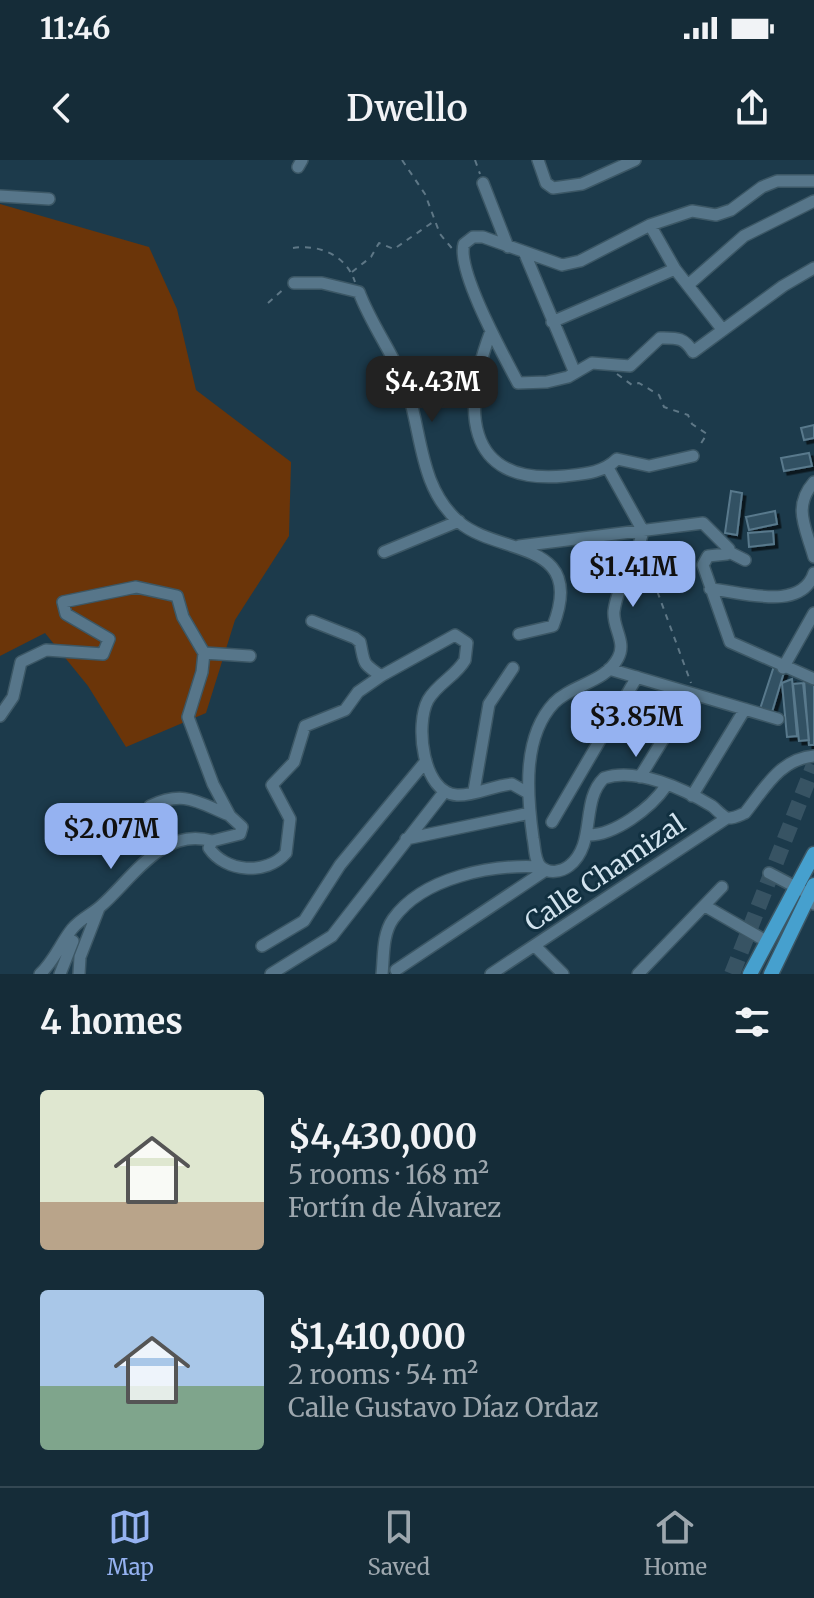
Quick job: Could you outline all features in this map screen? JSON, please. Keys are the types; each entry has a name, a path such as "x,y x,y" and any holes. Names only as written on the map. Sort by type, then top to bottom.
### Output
{"main road":[{"path":"771,974 808,892 814,854"},
{"path":"750,974 766,941 808,892"}],"street":[{"path":"538,160 546,183 553,188 582,184 635,160"},
{"path":"814,181 777,181 762,187 731,210 716,215 692,211 650,225 562,265 483,237 473,237 464,244 462,258 491,331 518,383 547,382 575,373 592,363 630,366 660,338 679,338 687,342 693,352 814,268"},
{"path":"483,183 508,247"},
{"path":"0,196 49,199"},
{"path":"688,285 744,236 814,201"},
{"path":"650,225 675,269 722,329"},
{"path":"525,254 575,373"},
{"path":"552,322 675,269"},
{"path":"294,283 322,283 359,292 407,390 425,470 459,521 519,546 546,560 555,570 559,585 553,626 519,634"},
{"path":"491,331 481,357 474,424 476,437 491,459 506,468 539,479 608,468 617,459 649,466 693,456"},
{"path":"544,868 528,793 534,741 551,707 561,696 609,669 618,660 621,649 614,609 639,551 643,531 608,468"},
{"path":"814,482 801,501 800,512 814,557"},
{"path":"384,552 459,521"},
{"path":"519,546 703,523 722,538 729,552 745,560"},
{"path":"729,552 704,559 710,589 730,642 783,668 814,679"},
{"path":"710,589 788,597 802,590 814,573"},
{"path":"0,716 13,697 21,662 46,650 94,655 103,654 108,648 109,639 103,633 66,614 62,605 68,600 136,587 177,596 183,617 204,653 202,672 188,717 230,816"},
{"path":"783,668 814,613"},
{"path":"312,621 355,638 360,642 361,659 381,676"},
{"path":"212,841 209,848 216,858 236,868 280,860 286,853 290,819 272,785 294,762 305,726 345,710 358,692 448,637 461,636 467,643 465,660 460,669 434,692 424,711 426,761 445,791 454,795 512,784 528,793"},
{"path":"204,653 250,656"},
{"path":"474,791 489,704 513,668"},
{"path":"609,669 778,719"},
{"path":"552,822 637,677"},
{"path":"640,777 691,694"},
{"path":"692,796 745,709"},
{"name":"Calle Chamizal","path":"491,974 727,818 745,813 792,760 814,756"},
{"path":"262,946 288,934 304,921 340,865 426,761"},
{"path":"382,974 384,938 392,920 420,894 458,877 544,868 560,871 570,866 587,835 598,785 614,775 640,777 666,786 692,796 727,818"},
{"path":"587,835 610,831 654,800 666,786"},
{"path":"271,974 332,936 445,791"},
{"path":"40,974 52,963 82,918 99,908 144,861 185,839 212,841 240,834 238,820 186,797 170,797 150,806"},
{"path":"406,839 530,813"},
{"path":"396,970 544,868"},
{"path":"769,873 808,892"},
{"path":"638,974 722,887"},
{"path":"705,906 766,941"},
{"path":"79,974 80,957 99,908"},
{"path":"60,974 82,918"},
{"path":"535,946 563,974"},
{"name":"Calle Chamizal","path":"507,964 520,974"}],"path":[{"path":"402,160 425,194 434,221 446,242 462,258"},
{"path":"475,160 483,183"},
{"path":"352,272 371,257 379,243 394,249 434,221"},
{"path":"293,248 311,245 330,252 352,272 359,292"},
{"path":"268,303 278,291 294,283"},
{"path":"623,367 616,371 623,380 632,385 639,383 659,395 664,407 688,415 692,424 707,434 693,456"},
{"path":"639,551 693,689 691,694"}],"shaded area":[{"path":"0,204 149,247 177,309 196,390 291,462 289,536 235,620 206,713 126,747 88,686 45,633 0,656"}],"building":[{"path":"814,425 814,438 804,440 801,428"},
{"path":"809,453 812,466 784,471 781,458"},
{"path":"731,491 742,493 737,535 725,533"},
{"path":"775,511 777,524 749,530 746,517"},
{"path":"773,531 774,544 749,547 748,533"},
{"path":"774,666 785,669 772,712 760,709"},
{"path":"792,679 797,736 787,737 782,683"},
{"path":"804,679 814,681 814,745 809,745"},
{"path":"803,683 809,740 799,741 793,684"}],"tunnel":[{"path":"732,974 814,765"}]}
